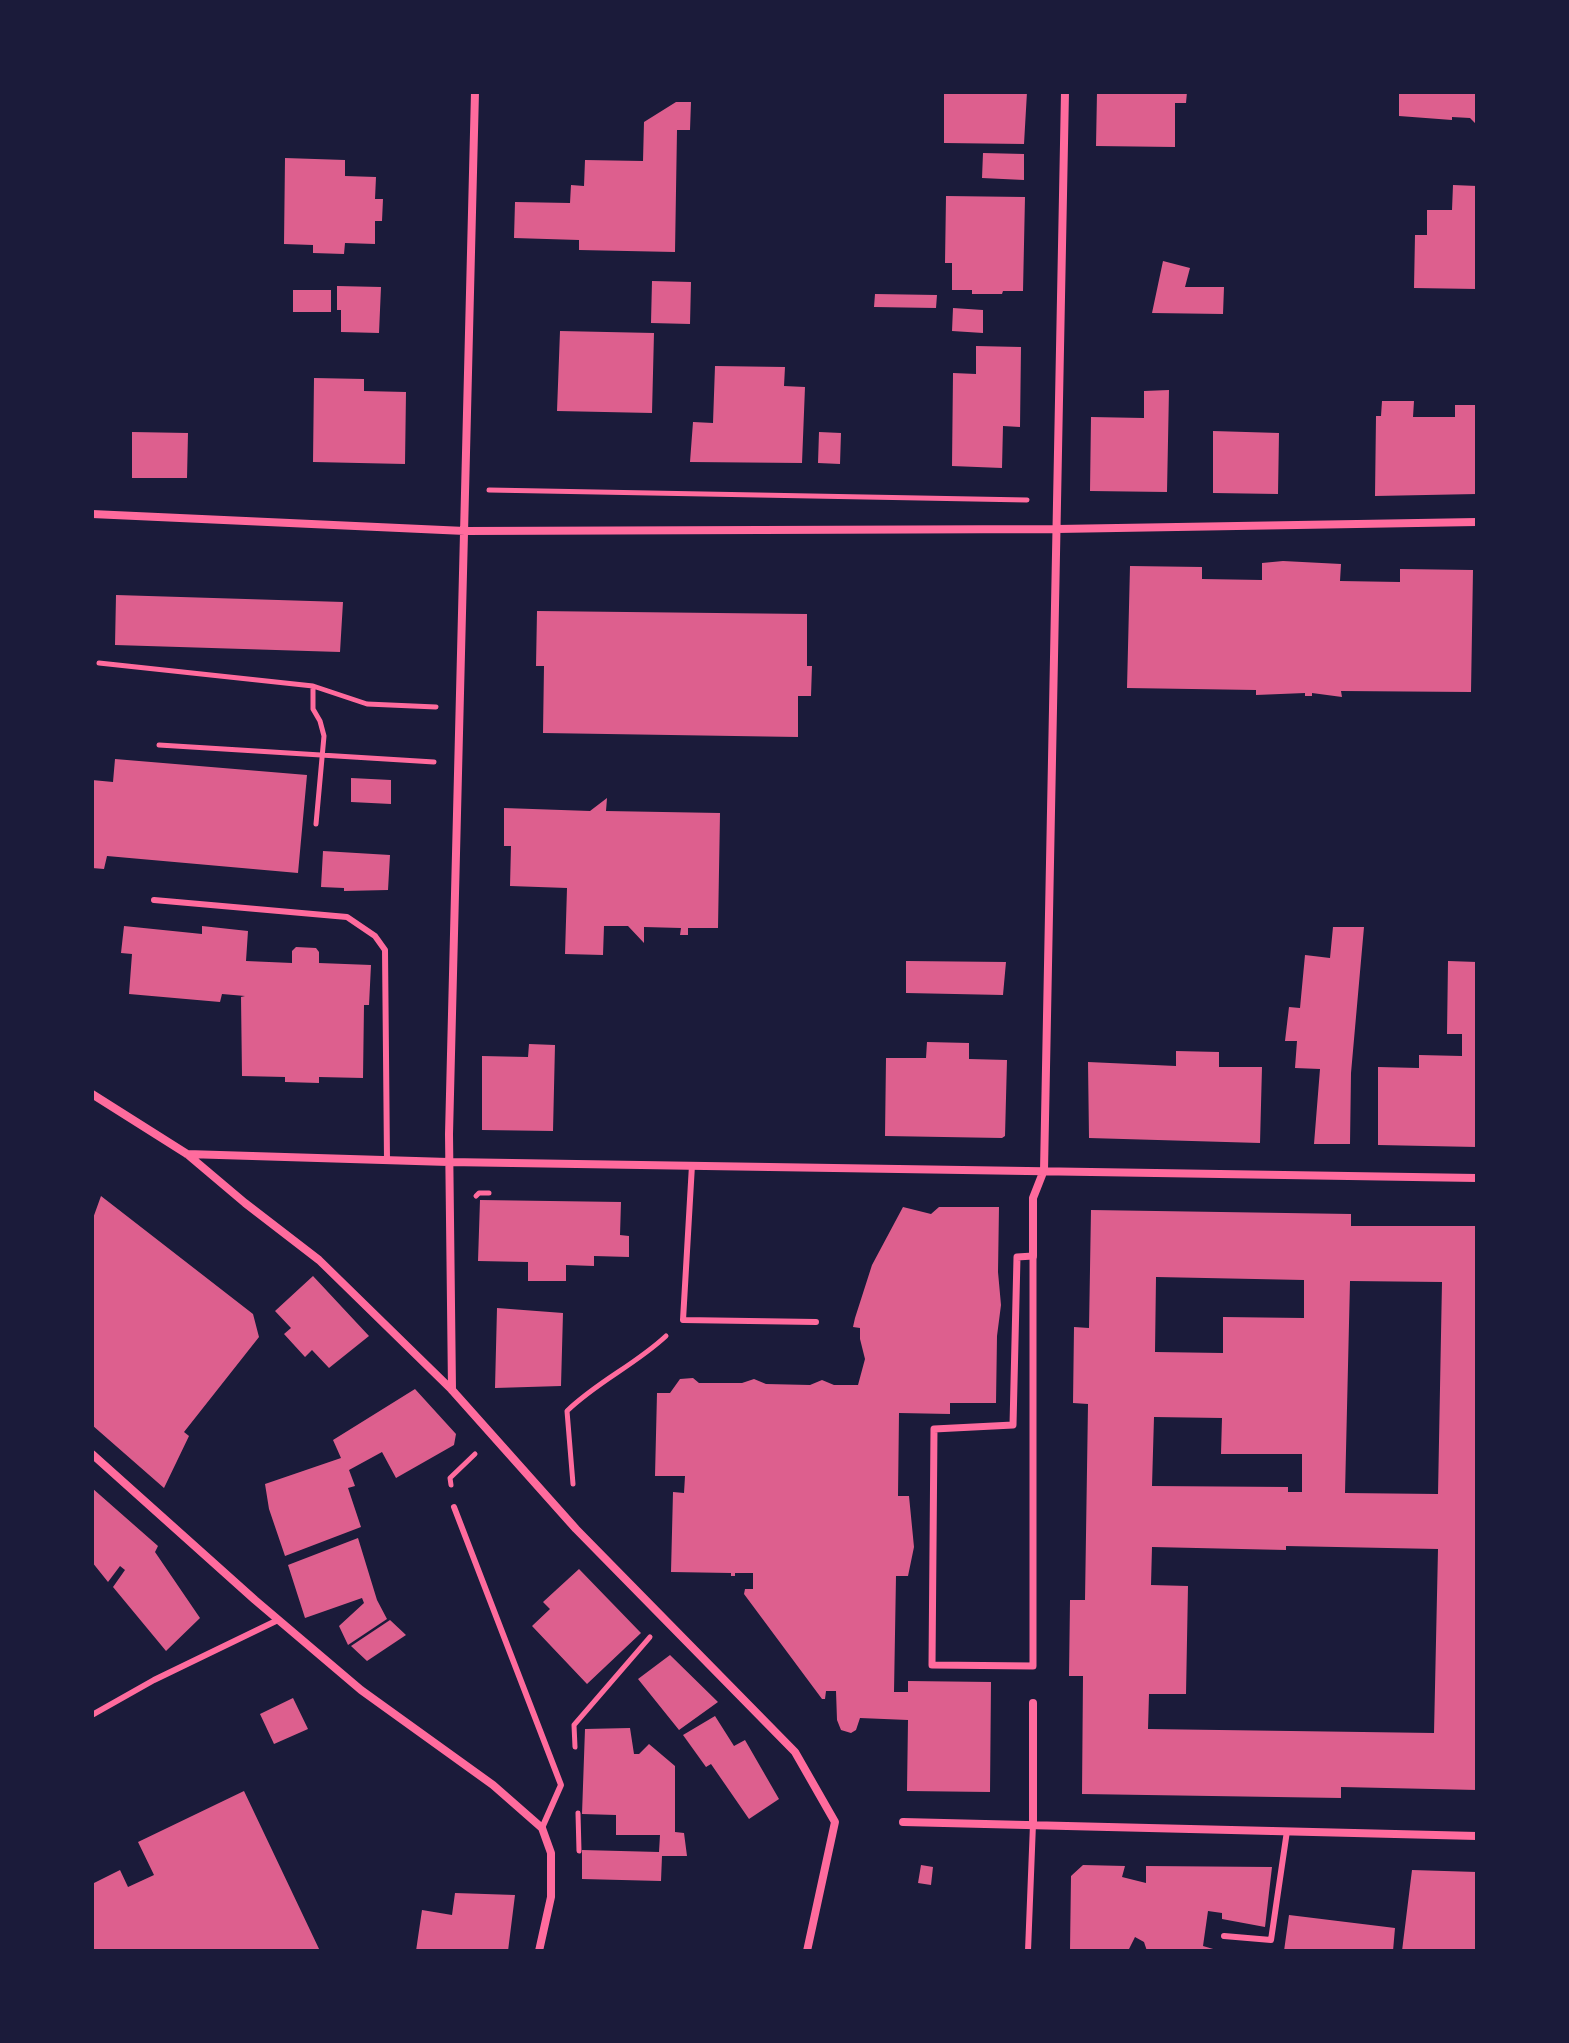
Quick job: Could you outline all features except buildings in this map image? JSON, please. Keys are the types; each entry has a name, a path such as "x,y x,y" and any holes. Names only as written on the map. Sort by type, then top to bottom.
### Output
{"street":[{"path":"452,1390 448,1162 475,92"},
{"path":"1033,1256 1017,1257 1013,1425 934,1429 932,1665 1033,1666 1033,1256 1033,1198 1044,1170 1065,92"},
{"path":"92,514 465,531 1057,529 1477,522"},
{"path":"92,1094 187,1154 319,1260 452,1390 576,1529 795,1752 835,1822 807,1951"},
{"path":"187,1154 448,1162 1477,1178"},
{"path":"92,1454 361,1690 493,1785 542,1828 551,1853 551,1897 539,1951"},
{"path":"1033,1703 1033,1824"},
{"path":"903,1822 1477,1836"}],"lane":[{"path":"154,900 347,917 375,936 385,950 387,1160"},
{"path":"692,1165 683,1320 816,1322"},
{"path":"454,1507 561,1785 542,1828"},
{"path":"92,1715 154,1680 278,1620"},
{"path":"1028,1951 1033,1824"},
{"path":"1224,1936 1271,1940 1287,1831"}],"path":[{"path":"488,490 1027,500"},
{"path":"99,663 313,686 367,704 461,709"},
{"path":"313,686 313,709 324,736 316,824"},
{"path":"159,745 459,763"},
{"path":"475,1197 479,1193 489,1193"},
{"path":"576,1529 567,1411 590,1390 645,1356 683,1320"},
{"path":"454,1507 450,1478 493,1436"},
{"path":"574,1725 664,1621"}]}
